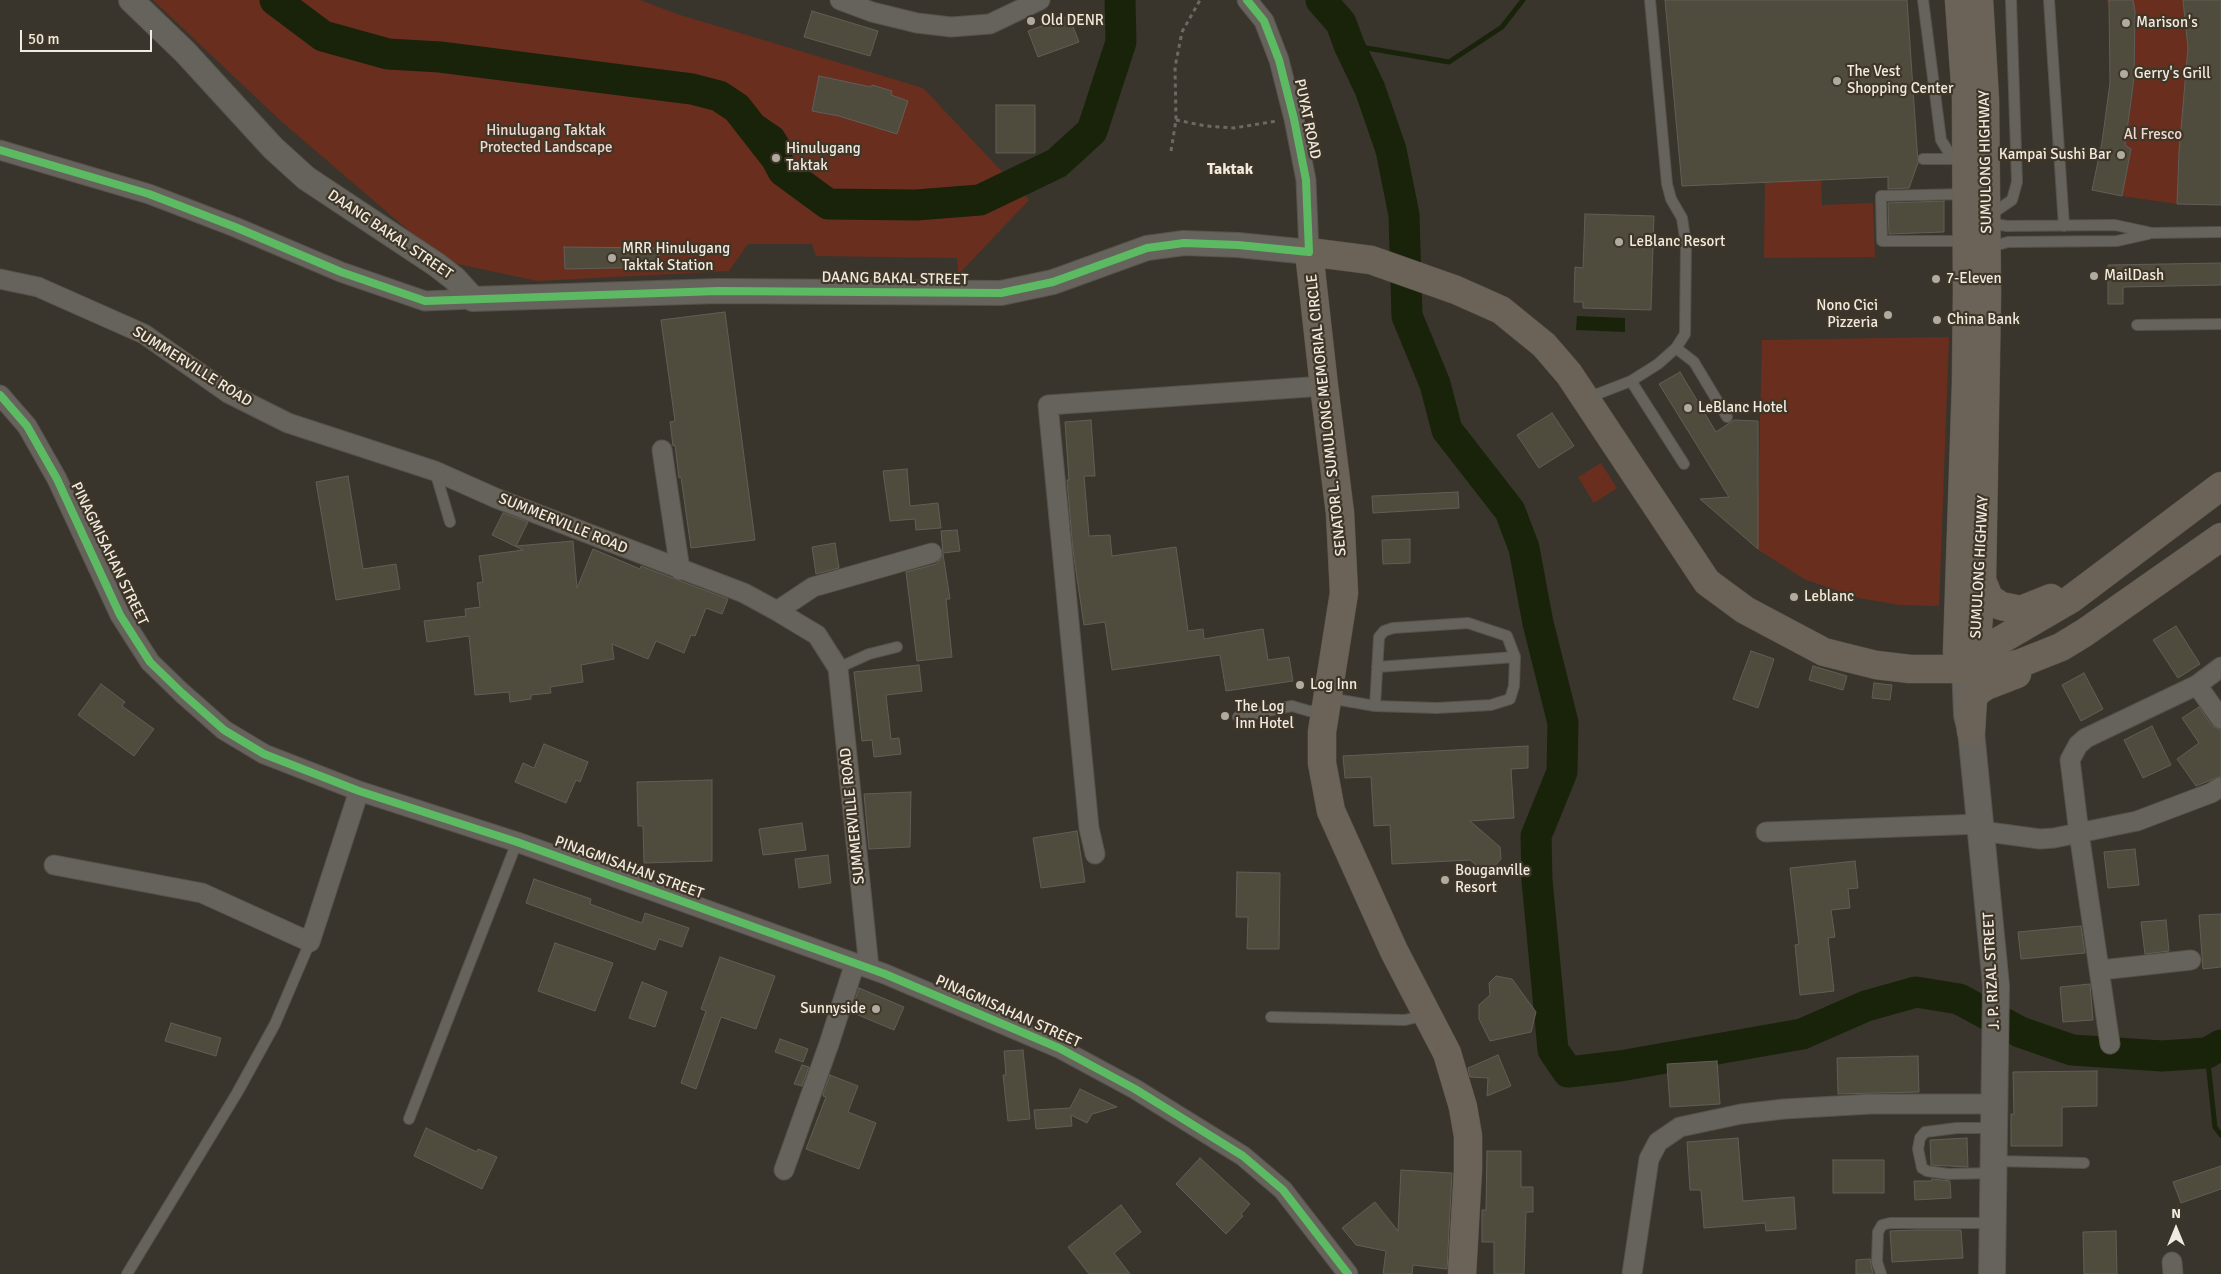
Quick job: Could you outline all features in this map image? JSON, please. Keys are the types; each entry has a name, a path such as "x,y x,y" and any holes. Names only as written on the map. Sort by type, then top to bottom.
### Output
{"main road":[{"name":"SUMULONG HIGHWAY","path":"1959,0 1966,98 1960,161 1977,246 1982,580 1966,658"},
{"name":"SUMULONG HIGHWAY","path":"1966,658 1966,383 1977,246 1987,217 1985,100 1979,0"},
{"name":"SENATOR L. SUMULONG MEMORIAL CIRCLE","path":"1462,1274 1468,1169 1468,1136 1464,1107 1447,1053 1394,951 1331,810 1322,763 1322,732 1344,593 1340,513 1310,252 1371,260 1456,290 1501,310 1544,345 1569,374 1707,582 1745,610 1786,631 1828,639 1877,652 1966,658 1996,669 2021,663 2061,647 2221,537"},
{"name":"SENATOR L. SUMULONG MEMORIAL CIRCLE","path":"1966,658 2071,599 2221,486"},
{"path":"1982,580 1988,598 2001,606 2021,610 2068,591 2110,569"},
{"path":"1971,731 1973,699 1977,692 1986,686 2023,671 2061,647"},
{"name":"J. P. RIZAL STREET","path":"1966,658 1967,715 1971,731 1996,986 1992,1274"}],"street":[{"name":"DAANG BAKAL STREET","path":"131,0 185,52 273,148 306,178 437,264 455,279 473,299 718,291 1001,293 1053,282 1147,248 1184,243 1238,245 1310,252"},
{"path":"840,0 869,6 917,23 951,27 990,24 1040,0"},
{"name":"PUYAT ROAD","path":"1247,0 1264,21 1279,60 1294,118 1306,180 1310,252"},
{"path":"0,150 149,194 235,227 341,272 425,301 473,299"},
{"name":"SUMMERVILLE ROAD","path":"0,279 38,287 144,334 228,393 288,423 435,470 498,499 744,593 817,635 838,668 862,966"},
{"path":"1095,854 1089,828 1048,405 1324,386"},
{"name":"PINAGMISAHAN STREET","path":"0,395 28,426 57,479 120,615 150,662 224,730 264,754 359,791 517,842 862,966 986,1015 1059,1048 1135,1088 1242,1156 1284,1190 1348,1274"},
{"path":"662,450 680,570"},
{"path":"778,611 813,587 932,552"},
{"path":"2110,1044 2070,760 2078,745 2086,738 2197,685 2221,667"},
{"path":"2197,685 2221,719"},
{"path":"1766,832 1981,828 2040,839 2079,833 2137,820 2211,793 2221,787"},
{"path":"54,865 202,893 310,942 359,791"},
{"path":"2101,970 2191,960"},
{"path":"784,1170 862,966"},
{"path":"1632,1274 1649,1159 1658,1142 1680,1127 1741,1114 1784,1109 1871,1104 1995,1116"}],"lane":[{"path":"1586,398 1631,381 1658,364 1676,348 1685,334 1686,244 1682,218 1671,199 1667,184 1650,0"},
{"path":"1923,0 1941,140 1960,161"},
{"path":"2011,0 2017,182 2012,200 1987,217 1995,224 2007,226 2115,225 2152,233"},
{"path":"2049,0 2064,226"},
{"path":"1923,159 1960,161"},
{"path":"1966,194 1881,196 1882,241 1977,246 1997,245 2008,242 2117,241 2152,233 2221,232"},
{"path":"2137,325 2221,324"},
{"path":"1676,348 1694,362 1727,417"},
{"path":"1631,381 1684,464"},
{"path":"435,470 450,522"},
{"path":"1238,717 1292,706 1309,711 1326,705 1437,708 1491,705 1510,699 1514,686 1515,657 1507,636 1468,623 1393,628 1384,631 1379,638 1375,706"},
{"path":"838,668 869,654 897,647"},
{"path":"1377,667 1515,657"},
{"path":"409,1119 517,842"},
{"path":"127,1274 237,1093 275,1024 310,942"},
{"path":"1271,1017 1405,1020 1427,1014"},
{"path":"1995,1116 1956,1128 1925,1132 1920,1138 1918,1149 1922,1168 1927,1171 1948,1174 1994,1167 2084,1162"},
{"path":"1881,1274 1877,1262 1878,1232 1882,1226 1890,1223 1993,1223"}],"path":[{"path":"1171,151 1176,120 1176,58 1182,32 1200,0"},
{"path":"1176,120 1206,126 1234,128 1294,118"}],"green space":[{"name":"Hinulugang Taktak Protected Landscape","path":"153,0 640,0 677,14 923,88 1029,200 958,275 957,258 816,256 812,244 748,244 729,271 537,281 444,261 282,122"},
{"name":"Al Fresco","path":"2107,0 2183,0 2188,48 2179,152 2177,204 2122,196 2131,149 2125,145 2135,79 2135,12 2109,12"},
{"path":"1821,179 1822,205 1873,203 1875,257 1764,258 1765,183"},
{"path":"1949,337 1939,606 1899,605 1859,598 1804,579 1757,549 1762,340"},
{"path":"1601,463 1617,488 1594,503 1578,477"}],"shaded area":[{"path":"692,89 723,89 782,129 794,148 783,171 770,178 761,157 751,147 744,128 734,116 715,101"},
{"path":"1577,316 1625,318 1625,332 1576,330"}],"building":[{"name":"The Vest Shopping Center","path":"1665,0 1907,0 1918,163 1909,188 1888,189 1888,177 1682,186"},
{"path":"2109,0 2133,0 2135,11 2134,79 2125,145 2131,149 2122,196 2092,190 2102,142 2110,83"},
{"path":"2183,0 2221,0 2221,205 2177,204 2179,152 2188,48"},
{"path":"812,11 878,31 870,56 804,37"},
{"path":"1069,16 1079,42 1038,57 1028,31"},
{"path":"819,76 871,87 872,85 892,91 891,95 908,101 897,134 839,116 812,111"},
{"path":"996,105 1035,105 1035,153 996,153"},
{"path":"1944,201 1944,232 1889,234 1888,203"},
{"name":"LeBlanc Resort","path":"1585,214 1654,216 1651,310 1583,308 1583,302 1574,302 1575,267 1583,268"},
{"name":"MRR Hinulugang Taktak Station","path":"564,247 659,248 660,267 565,269"},
{"path":"2221,263 2221,285 2123,287 2123,304 2108,304 2108,265"},
{"path":"725,312 755,540 691,548 681,477 679,478 675,445 673,446 670,422 675,421 661,320"},
{"path":"1680,372 1716,432 1734,420 1758,421 1758,549 1700,499 1729,497 1659,384"},
{"path":"1552,413 1574,446 1539,468 1517,435"},
{"path":"1091,420 1095,476 1084,476 1089,536 1110,535 1112,556 1176,547 1188,631 1203,629 1204,639 1263,629 1268,660 1289,657 1293,681 1226,691 1220,655 1112,670 1105,622 1084,625 1073,551 1067,480 1069,480 1065,422"},
{"path":"907,469 910,506 938,503 941,528 916,530 915,519 890,521 883,471"},
{"path":"348,476 363,569 396,564 400,589 336,600 316,482"},
{"path":"1458,492 1459,508 1373,513 1372,496"},
{"path":"503,513 528,522 516,546 573,541 577,588 593,549 640,569 641,566 728,599 722,614 706,608 695,636 691,635 684,653 656,641 648,659 612,644 614,659 581,665 583,682 550,687 551,693 531,695 531,699 510,702 509,692 475,695 469,636 427,642 424,621 466,616 465,609 480,607 477,583 483,582 479,556 523,550 492,535"},
{"path":"957,530 960,551 943,553 941,531"},
{"path":"1410,539 1410,563 1383,564 1382,540"},
{"path":"835,543 839,568 816,574 812,547"},
{"path":"943,554 950,599 946,599 952,657 917,661 906,572 936,564"},
{"path":"2176,626 2200,664 2178,678 2153,640"},
{"path":"1751,651 1774,659 1758,708 1733,699"},
{"path":"919,665 922,691 886,695 891,739 899,738 901,754 874,757 872,740 862,741 854,672"},
{"path":"1813,666 1847,676 1843,690 1809,680"},
{"path":"2084,673 2103,709 2081,721 2062,685"},
{"path":"1874,683 1892,685 1890,700 1872,698"},
{"path":"101,684 125,702 122,706 154,729 134,756 78,715"},
{"path":"2199,707 2212,726 2221,730 2221,776 2196,786 2177,759 2199,743 2182,718"},
{"path":"2152,726 2171,765 2143,778 2124,740"},
{"path":"544,744 588,762 580,782 576,780 566,803 515,782 523,763 534,768"},
{"path":"1528,746 1528,768 1511,769 1514,818 1470,821 1500,847 1501,859 1493,868 1481,869 1470,860 1392,864 1390,825 1374,826 1371,777 1345,778 1343,756"},
{"path":"712,780 712,861 644,863 643,826 638,826 637,782"},
{"path":"911,792 910,847 869,849 864,794"},
{"path":"802,823 806,850 763,855 759,829"},
{"path":"1077,831 1085,882 1041,888 1033,838"},
{"path":"2135,849 2139,885 2108,888 2104,852"},
{"path":"828,855 831,883 799,888 795,859"},
{"path":"1855,861 1858,888 1848,889 1850,908 1831,910 1835,937 1828,938 1834,991 1800,995 1795,945 1799,944 1790,868"},
{"path":"1237,872 1280,873 1279,949 1247,949 1248,917 1236,917"},
{"path":"534,879 591,899 590,904 642,923 645,913 689,928 682,947 659,939 655,950 526,903"},
{"path":"2221,914 2221,967 2203,969 2199,915"},
{"path":"2166,920 2169,951 2145,954 2141,922"},
{"path":"2081,926 2085,953 2021,959 2018,932"},
{"path":"555,943 613,963 595,1011 538,991"},
{"path":"720,957 775,976 756,1029 721,1017 696,1089 681,1083 706,1011 701,1009"},
{"path":"1496,976 1512,979 1536,1012 1531,1032 1490,1041 1479,1019 1479,1005 1490,995 1489,983"},
{"path":"642,982 667,992 655,1027 629,1018"},
{"path":"2090,984 2093,1020 2063,1022 2060,987"},
{"name":"Sunnyside","path":"859,988 904,1007 894,1030 851,1012"},
{"path":"171,1023 221,1038 216,1056 165,1041"},
{"path":"780,1039 808,1049 803,1062 775,1052"},
{"path":"1023,1050 1030,1119 1008,1121 1003,1075 1006,1075 1004,1051"},
{"path":"1498,1055 1511,1086 1487,1096 1488,1078 1470,1077 1468,1068"},
{"path":"1918,1056 1919,1092 1838,1094 1837,1058"},
{"path":"1717,1061 1720,1104 1670,1107 1667,1064"},
{"path":"802,1065 809,1067 802,1086 794,1084"},
{"path":"2097,1071 2097,1106 2062,1107 2062,1146 2011,1146 2011,1114 2014,1114 2013,1072"},
{"path":"830,1075 858,1086 848,1112 876,1123 859,1169 806,1149 826,1097 823,1094"},
{"path":"1080,1089 1117,1107 1092,1114 1087,1123 1071,1115 1072,1126 1036,1129 1034,1110 1070,1108"},
{"path":"426,1128 477,1152 478,1149 497,1157 482,1189 414,1156"},
{"path":"1738,1138 1743,1201 1794,1197 1796,1229 1766,1231 1765,1223 1704,1228 1701,1190 1690,1190 1687,1142"},
{"path":"1967,1138 1968,1167 1931,1165 1930,1140"},
{"path":"1487,1151 1521,1151 1521,1187 1533,1187 1533,1212 1526,1212 1524,1274 1494,1274 1494,1242 1482,1242 1482,1210 1486,1210"},
{"path":"1200,1158 1250,1204 1241,1214 1243,1216 1226,1234 1176,1184"},
{"path":"1833,1160 1884,1160 1884,1193 1833,1193"},
{"path":"2221,1166 2221,1189 2181,1203 2173,1182"},
{"path":"1401,1170 1452,1173 1447,1269 1413,1265 1412,1274 1383,1274 1386,1251 1356,1245 1342,1228 1375,1202 1398,1231"},
{"path":"1932,1179 1950,1181 1951,1198 1915,1200 1914,1181 1932,1181"},
{"path":"1121,1205 1141,1232 1114,1253 1130,1274 1089,1274 1068,1247"},
{"path":"1961,1230 1963,1258 1892,1262 1890,1231"},
{"path":"2116,1231 2117,1274 2084,1274 2083,1232"},
{"path":"1870,1259 1873,1274 1856,1274 1856,1260"}],"waterway":[{"path":"275,0 323,36 388,54 440,57 692,89 719,96 737,108 776,158 783,171 828,204 916,205 980,200 1057,163 1092,131 1121,42 1120,0"},
{"path":"1321,0 1341,23 1349,45 1370,89 1391,150 1404,215 1407,316 1435,384 1447,430 1510,511 1524,548 1538,623 1563,723 1562,772 1536,836 1537,880 1553,1050 1568,1072 1620,1066 1802,1034 1866,1006 1916,992 1959,999 2020,1032 2072,1050 2162,1056 2207,1053 2221,1045"},
{"path":"1349,45 1449,62 1502,27 1523,0"},
{"path":"2207,1053 2215,1127 2221,1135"}],"cycle path":[{"path":"0,150 149,194 235,227 341,272 425,301 718,291 1001,293 1053,282 1147,248 1184,243 1238,245 1309,252 1306,180 1294,119 1279,60 1264,21 1247,0"},
{"path":"0,395 27,426 57,479 120,615 150,662 224,730 264,754 359,791 517,842 885,974 1059,1048 1135,1089 1243,1156 1283,1190 1348,1274"}],"place":[{"name":"Old DENR","path":"1031,21"},
{"name":"Marison's","path":"2126,23"},
{"name":"Gerry's Grill","path":"2124,74"},
{"name":"The Vest Shopping Center","path":"1837,81"},
{"name":"Kampai Sushi Bar","path":"2121,155"},
{"name":"Hinulugang Taktak","path":"776,158"},
{"name":"LeBlanc Resort","path":"1619,242"},
{"name":"MRR Hinulugang Taktak Station","path":"612,258"},
{"name":"MailDash","path":"2094,276"},
{"name":"7-Eleven","path":"1936,279"},
{"name":"Nono Cici Pizzeria","path":"1888,315"},
{"name":"China Bank","path":"1937,320"},
{"name":"LeBlanc Hotel","path":"1688,408"},
{"name":"Leblanc","path":"1794,597"},
{"name":"Log Inn","path":"1300,685"},
{"name":"The Log Inn Hotel","path":"1225,716"},
{"name":"Bouganville Resort","path":"1445,880"},
{"name":"Sunnyside","path":"876,1009"}],"district":[{"name":"Taktak","path":"1230,170"}]}
